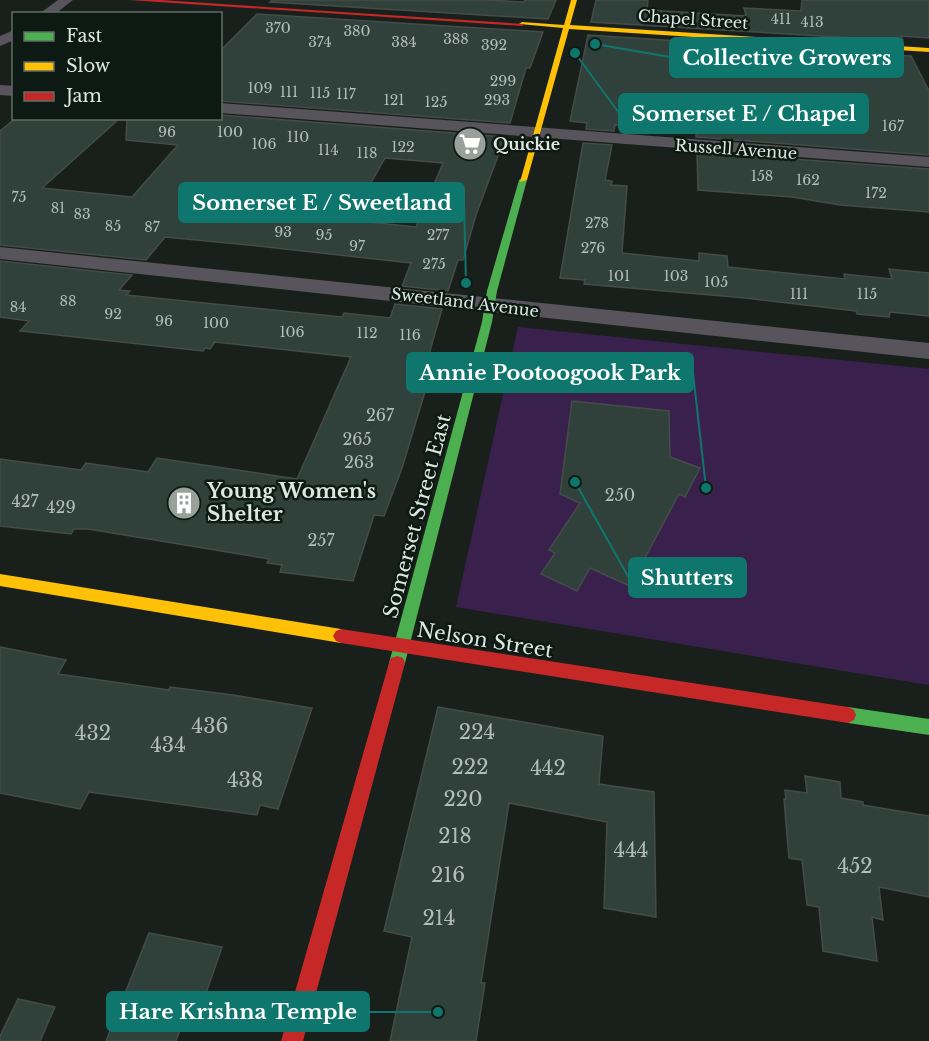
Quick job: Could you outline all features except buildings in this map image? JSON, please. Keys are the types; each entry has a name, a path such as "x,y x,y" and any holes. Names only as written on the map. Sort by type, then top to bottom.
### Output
{"street":[{"path":"48,12 67,0"},
{"name":"Chapel Street","path":"132,0 929,50"},
{"name":"Somerset Street East","path":"292,1041 402,646 470,392 487,322 489,304 574,0"},
{"name":"Russell Avenue","path":"222,108 929,162"},
{"name":"Sweetland Avenue","path":"0,253 929,351"},
{"name":"Nelson Street","path":"0,580 402,646 929,727"}],"shaded area":[{"path":"518,327 929,369 929,685 456,607"}],"traffic: fast":[{"path":"397,663 487,322 492,291 523,180"},
{"path":"848,715 929,727"}],"traffic: slow":[{"path":"523,180 574,0"},
{"path":"522,24 929,50"},
{"path":"0,580 341,636"}],"traffic: jam":[{"path":"132,0 522,24"},
{"path":"341,636 848,715"},
{"path":"292,1041 397,663"}],"place":[{"name":"Collective Growers","path":"595,44"},
{"name":"Somerset E / Chapel","path":"575,53"},
{"name":"Quickie","path":"470,144"},
{"name":"Somerset E / Sweetland","path":"466,283"},
{"name":"Shutters","path":"575,482"},
{"name":"Annie Pootoogook Park","path":"706,488"},
{"name":"Young Women's Shelter","path":"184,503"},
{"name":"Hare Krishna Temple","path":"438,1012"}]}
